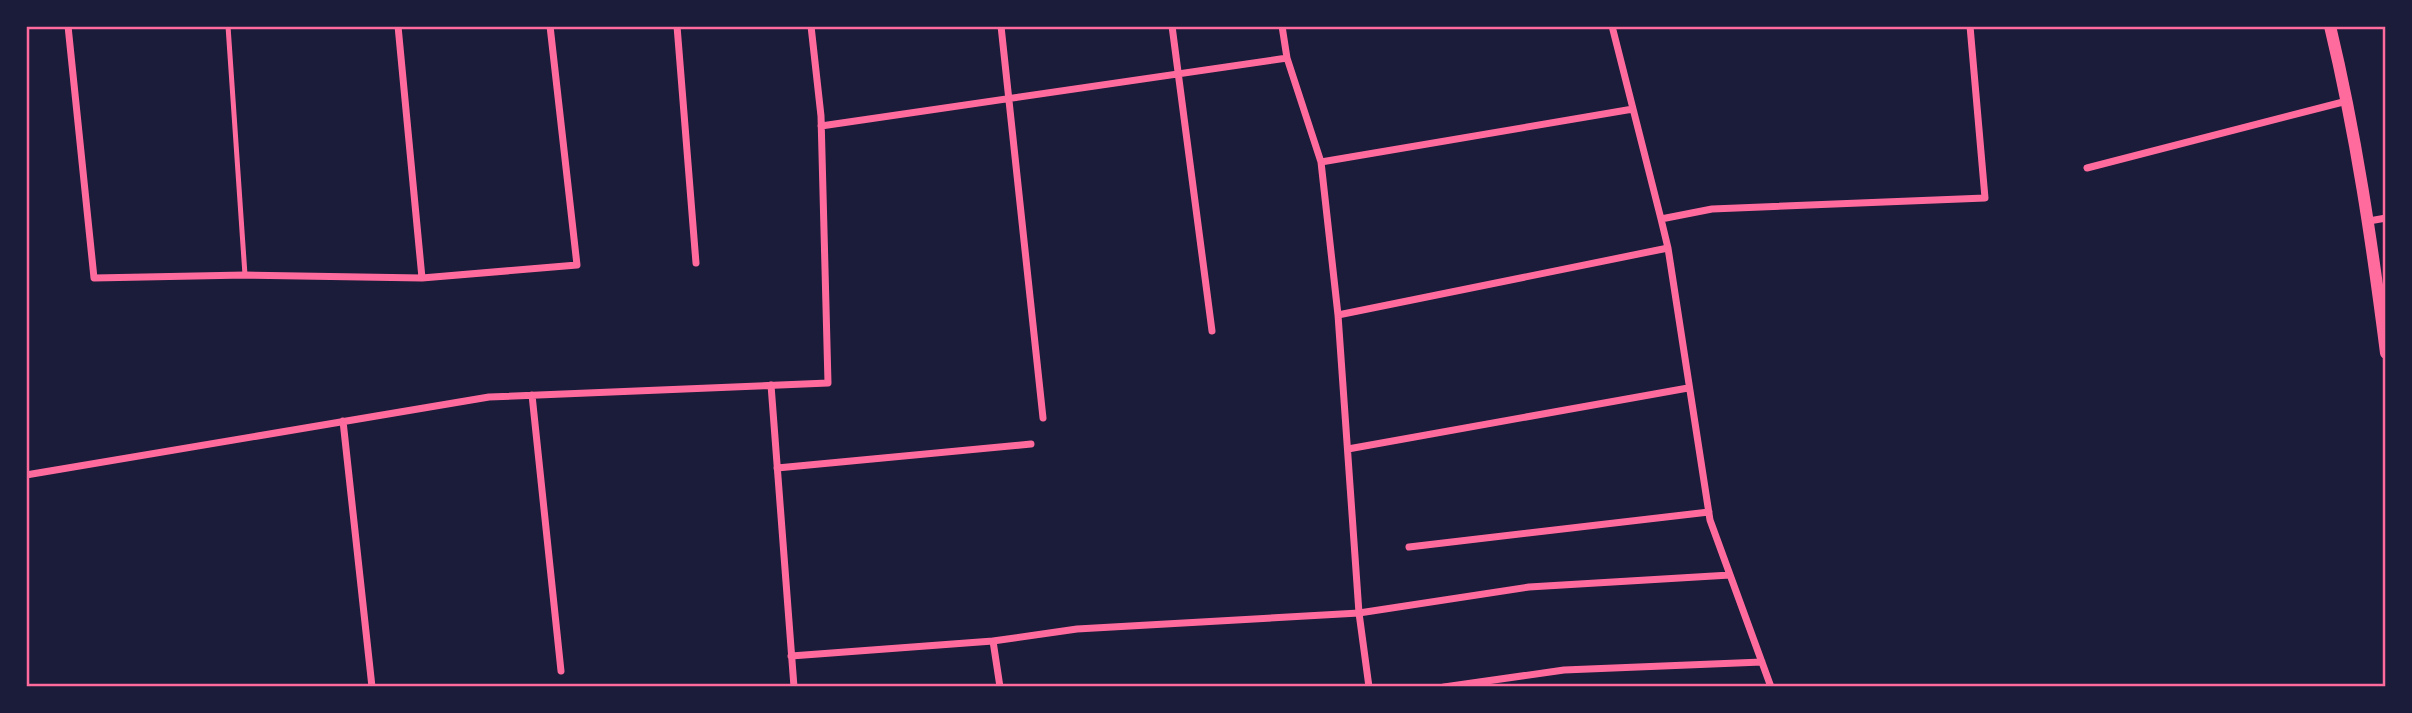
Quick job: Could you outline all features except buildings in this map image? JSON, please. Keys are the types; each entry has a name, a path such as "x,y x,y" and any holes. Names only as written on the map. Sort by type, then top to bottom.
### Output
{"street":[{"path":"68,26 94,278 245,275 422,278 577,265 551,26"},
{"path":"398,26 422,278"},
{"path":"677,26 696,263"},
{"path":"26,475 489,397 828,383 821,126 811,26"},
{"path":"1001,26 1044,418"},
{"path":"1172,26 1212,331"},
{"path":"1282,26 1287,58 1321,162 1338,315 1359,613 1369,687"},
{"path":"1612,26 1668,248 1709,512 1771,687"},
{"path":"1661,219 1712,209 1985,198 1970,26"},
{"path":"2330,26 2348,101 2369,221 2386,353"},
{"path":"821,126 1287,58"},
{"path":"2087,168 2348,101"},
{"path":"1321,162 1633,108"},
{"path":"2369,221 2386,218"},
{"path":"1338,315 1668,248"},
{"path":"771,385 794,687"},
{"path":"1348,449 1689,388"},
{"path":"531,395 561,671"},
{"path":"343,421 372,687"},
{"path":"777,468 1031,443"},
{"path":"1409,547 1709,512"},
{"path":"791,656 993,641 1077,629 1359,613 1530,587 1730,575"},
{"path":"993,641 1000,687"},
{"path":"1444,687 1564,670 1762,662"}],"lane":[{"path":"228,26 245,275"}]}
